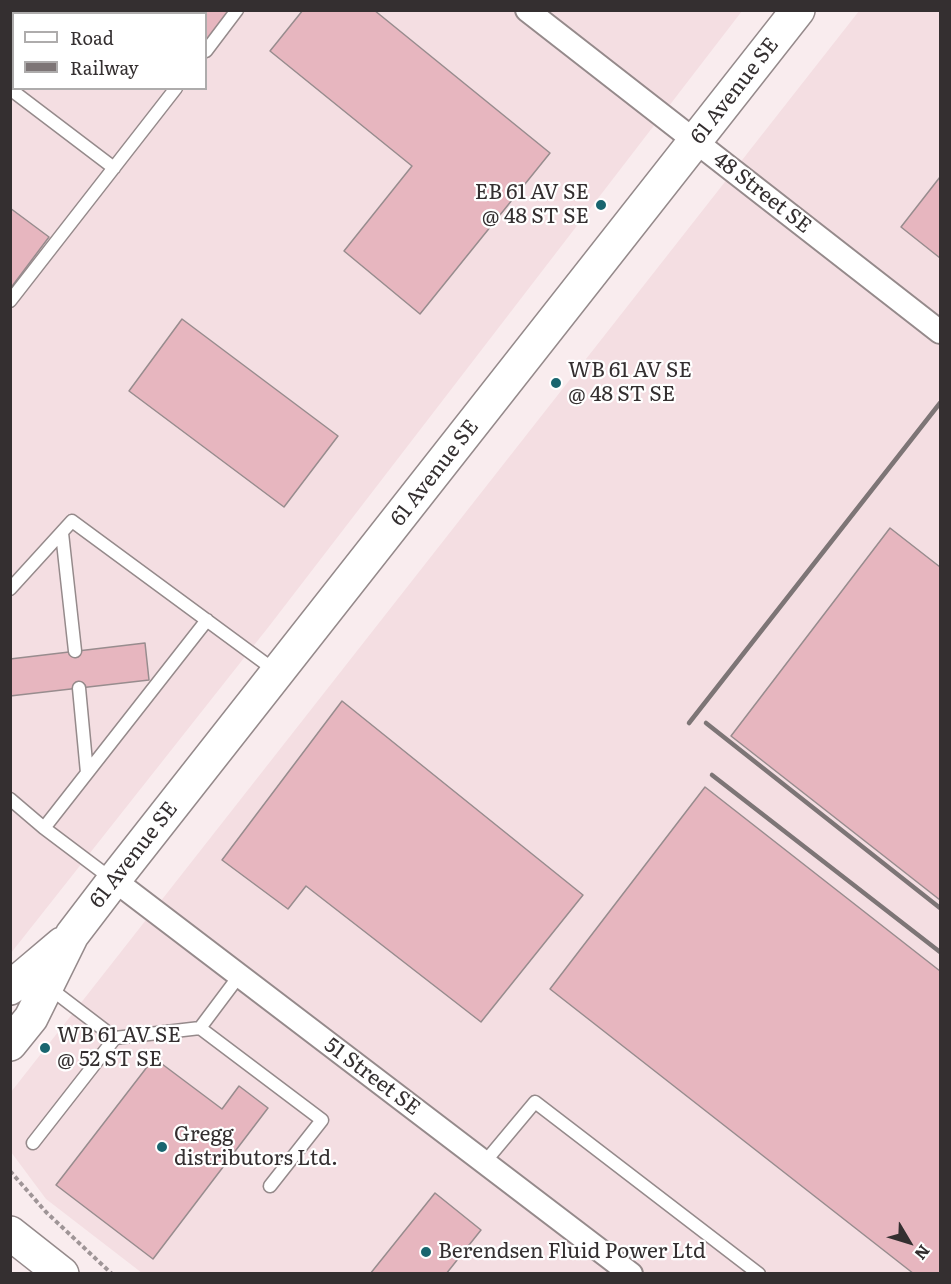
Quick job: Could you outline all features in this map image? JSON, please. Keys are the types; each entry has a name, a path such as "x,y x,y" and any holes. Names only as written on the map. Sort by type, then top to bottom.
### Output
{"street":[{"name":"48 Street SE","path":"527,10 940,332"},
{"name":"61 Avenue SE","path":"10,1044 31,1018 72,935 798,10"},
{"name":"51 Street SE","path":"114,880 631,1274"},
{"name":"61 Avenue SE","path":"10,988 72,935"},
{"path":"10,1233 62,1274"}],"lane":[{"path":"207,50 237,10"},
{"path":"10,89 114,168"},
{"path":"10,302 174,90"},
{"path":"10,589 72,521 278,672"},
{"path":"62,533 75,651"},
{"path":"44,828 207,620"},
{"path":"78,688 87,773"},
{"path":"10,799 44,828 114,880"},
{"path":"200,1028 239,976"},
{"path":"47,986 115,1038 200,1028 322,1120 270,1186"},
{"path":"33,1143 115,1038"},
{"path":"484,1162 535,1102 759,1274"}],"path":[{"path":"10,1171 46,1212 112,1274"}],"shaded area":[{"path":"11,11 742,11 270,625 11,953"},
{"path":"859,11 940,11 940,1273 142,1273 46,1199 11,1152 11,1092"}],"building":[{"path":"68,10 234,10 207,46 207,12 70,12"},
{"path":"303,10 374,10 550,153 420,314 344,251 412,166 270,51"},
{"path":"940,177 940,258 901,227"},
{"path":"10,208 49,237 10,289"},
{"path":"182,319 338,436 284,507 129,391"},
{"path":"890,528 940,567 940,900 731,736"},
{"path":"145,643 149,680 10,696 10,659"},
{"path":"342,701 583,895 481,1022 306,886 288,909 222,860"},
{"path":"705,787 940,971 940,1274 914,1274 550,989"},
{"name":"Gregg distributors Ltd.","path":"154,1058 222,1109 239,1086 268,1108 153,1259 56,1185"},
{"name":"Berendsen Fluid Power Ltd","path":"435,1193 481,1230 446,1274 370,1274"}],"railway":[{"path":"689,723 940,403"},
{"path":"706,723 940,908"},
{"path":"712,775 940,952"}],"place":[{"name":"EB 61 AV SE @ 48 ST SE","path":"601,205"},
{"name":"WB 61 AV SE @ 48 ST SE","path":"556,383"},
{"name":"WB 61 AV SE @ 52 ST SE","path":"45,1048"},
{"name":"Gregg distributors Ltd.","path":"162,1147"},
{"name":"Berendsen Fluid Power Ltd","path":"426,1252"}]}
